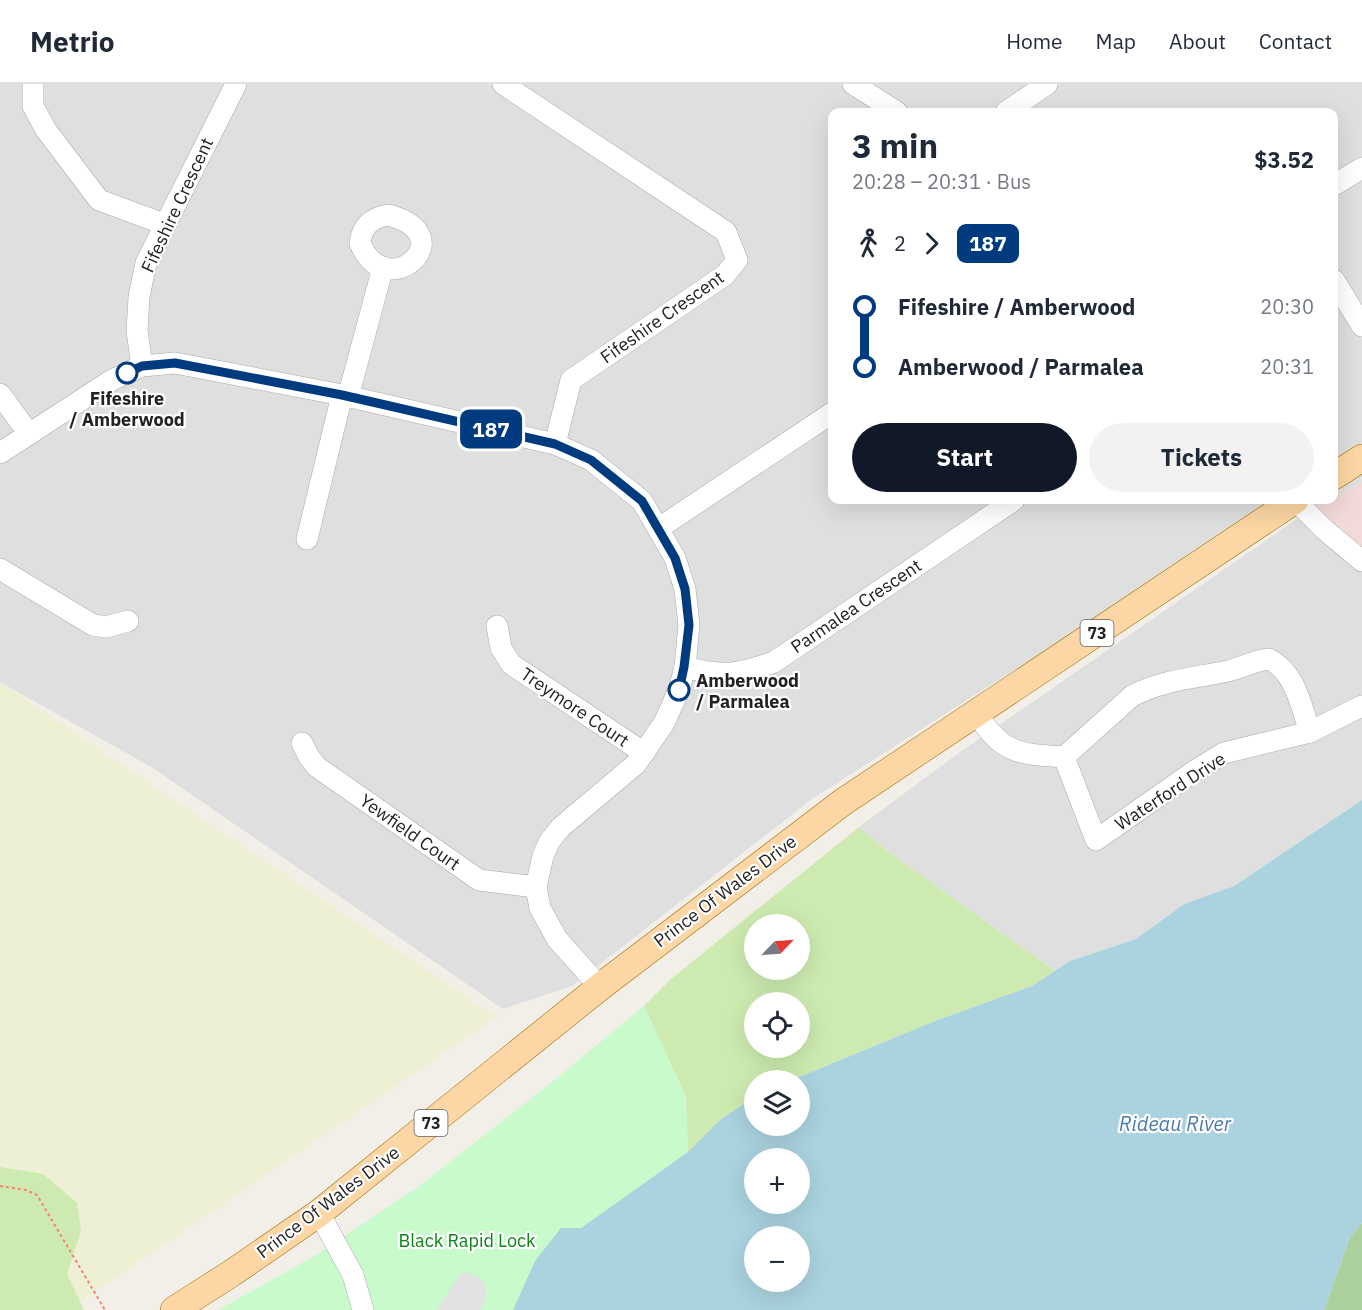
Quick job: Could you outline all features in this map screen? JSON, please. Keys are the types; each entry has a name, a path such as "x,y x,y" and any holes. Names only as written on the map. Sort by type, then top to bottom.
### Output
{"main road":[{"path":"1338,473 1362,458"},
{"name":"Prince Of Wales Drive","path":"174,1310 232,1274 319,1213 600,987 843,802 1289,504"}],"street":[{"path":"33,84 33,106 46,130 99,200 164,224"},
{"name":"Fifeshire Crescent","path":"142,366 137,331 139,297 146,263 236,84"},
{"name":"Fifeshire Crescent","path":"503,84 726,232 737,260 725,275 571,380 555,444"},
{"path":"853,84 891,108"},
{"path":"1012,108 1047,84"},
{"path":"1338,183 1362,168"},
{"path":"307,539 345,396 383,267"},
{"path":"1338,287 1362,326"},
{"path":"0,453 112,380 142,366 175,363 345,396 555,444 591,460 642,501 675,558 685,589 689,625 679,690 664,723 636,764 561,827 549,842 543,856 536,887 540,908 557,939 600,987"},
{"path":"0,394 29,434"},
{"path":"659,528 828,416"},
{"name":"Parmalea Crescent","path":"684,667 711,674 744,673 774,662 1008,504"},
{"path":"1299,504 1325,530 1362,561"},
{"path":"0,569 93,625 106,627 128,621"},
{"name":"Treymore Court","path":"497,626 501,648 511,664 644,753"},
{"path":"977,714 989,733 1005,747 1037,756 1064,757 1132,696 1144,690 1158,684 1230,670 1264,660 1274,662 1293,682 1310,732"},
{"name":"Waterford Drive","path":"1064,757 1096,840 1224,753 1310,732 1362,706"},
{"name":"Yewfield Court","path":"302,743 317,766 478,880 536,887"},
{"path":"319,1213 353,1275 363,1310"}],"path":[{"path":"0,1186 26,1190 36,1195 105,1310"}],"shaded area":[{"path":"0,84 1362,84 1362,482 1338,495 1338,108 828,108 828,504 1274,504 812,799 572,986 503,1009 153,768 0,682"},
{"path":"1362,482 1362,550 1313,508 1321,504 1338,504 1338,495"},
{"path":"1308,504 1322,504 1314,508 1362,550 1362,800 1234,886 1184,904 1136,939 1073,960 1055,971 886,850 859,827 956,755 1313,508"},
{"path":"465,1272 481,1278 486,1286 485,1301 480,1310 437,1310 459,1275"}],"green space":[{"path":"0,682 497,1017 69,1310 0,1219"},
{"path":"859,827 886,850 1055,971 1032,986 935,1021 810,1073 810,1070 744,1070 744,1104 721,1119 688,1152 686,1097 644,1006 671,979 744,920 744,980 810,980 810,914 751,914"},
{"name":"Black Rapid Lock","path":"644,1006 686,1097 688,1152 535,1261 513,1310 218,1310 316,1255 418,1187 551,1083"},
{"path":"0,1167 43,1174 77,1203 81,1231 67,1274 84,1310 0,1310"},
{"path":"1362,1223 1362,1310 1324,1310 1350,1237"}],"water":[{"name":"Rideau River","path":"1362,800 1362,1223 1350,1237 1324,1310 513,1310 535,1261 561,1228 581,1228 688,1152 721,1119 744,1104 744,1136 810,1136 810,1073 935,1021 1032,986 1070,961 1136,939 1184,904 1234,886"}],"bus line":[{"name":"187","path":"127,373 142,366 175,363 342,395 555,444 591,460 642,501 675,558 685,589 689,625 679,690"}],"place":[{"name":"Fifeshire / Amberwood","path":"127,373"},
{"name":"Amberwood / Parmalea","path":"679,690"}]}
